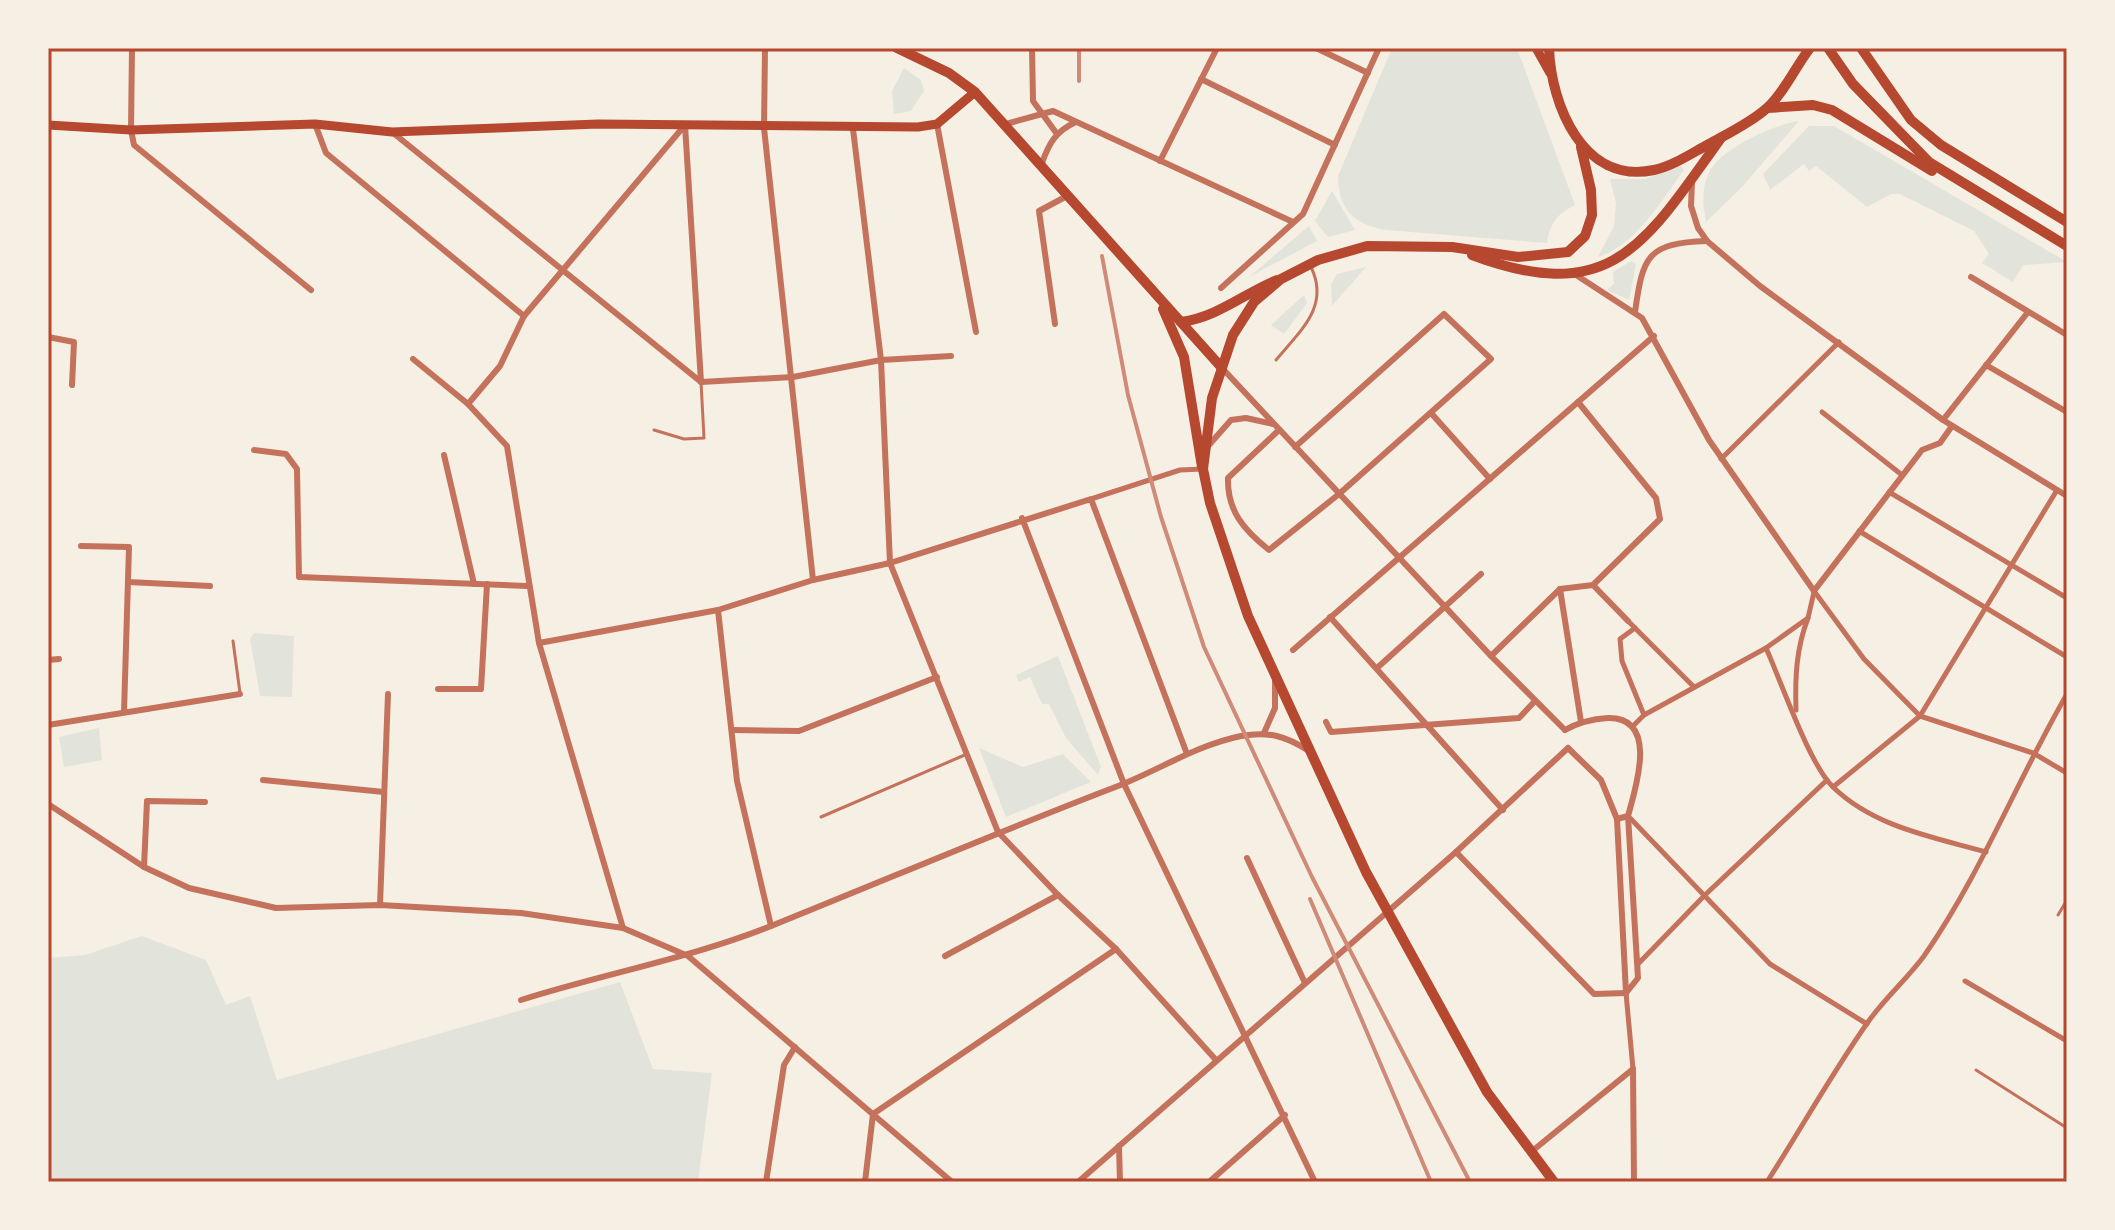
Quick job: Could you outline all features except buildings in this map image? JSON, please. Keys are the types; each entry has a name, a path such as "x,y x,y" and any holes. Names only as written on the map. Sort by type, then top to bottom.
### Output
{"main road":[{"path":"897,48 923,59 975,92 1042,163 1067,196 1222,368"},
{"path":"1181,322 1213,315 1254,290 1310,264 1367,246 1452,247 1518,257 1568,252 1585,236 1592,215 1591,190 1581,147 1569,126 1550,73 1536,48"},
{"path":"1549,48 1550,73"},
{"path":"1581,147 1611,167 1651,171 1664,168 1768,108 1810,48"},
{"path":"1828,48 1853,84 1908,144 1969,189"},
{"path":"1861,48 1898,103 1921,128 1976,169 2067,222"},
{"path":"48,125 131,130 315,124 392,132 685,125 853,129 937,124 975,92"},
{"path":"1768,108 1813,105 1832,110 1920,165 1969,189 2067,246"},
{"path":"1452,247 1502,266 1549,274 1596,269 1636,248 1722,137"},
{"path":"1203,469 1208,445 1208,418 1222,368 1241,321 1254,302 1281,279"},
{"path":"1155,294 1184,357 1210,503 1248,616 1275,680 1388,909 1487,1092 1554,1182"}],"street":[{"path":"132,48 131,130 134,145 311,290"},
{"path":"765,48 764,128 813,580"},
{"path":"1032,48 1033,101 1057,134"},
{"path":"1160,161 1217,48"},
{"path":"1316,48 1368,73"},
{"path":"1221,288 1303,214 1379,48"},
{"path":"1201,79 1335,145"},
{"path":"1006,124 1053,111 1293,222"},
{"path":"1042,163 1049,143 1076,122"},
{"path":"315,124 326,153 524,316"},
{"path":"937,124 976,332"},
{"path":"468,404 500,366 524,316 685,125"},
{"path":"685,125 701,382"},
{"path":"853,129 881,360 890,563 998,832 1058,895 1116,949 1216,1060"},
{"path":"392,132 701,382 793,377 881,360 951,356"},
{"path":"1696,173 1691,206 1707,241 1760,286 1943,420 2067,496"},
{"path":"1055,324 1039,211 1067,196"},
{"path":"1635,312 1641,268 1652,255 1672,243 1707,241"},
{"path":"1572,273 1635,312 1654,336 1721,459 1864,659 1920,716 2033,753 2067,773"},
{"path":"1971,277 2067,335"},
{"path":"1943,420 2028,312"},
{"path":"1279,430 1228,478 1228,499 1234,516 1269,550 1339,494 1491,359 1444,314 1295,447"},
{"path":"1293,650 1654,336"},
{"path":"48,337 74,342 72,385"},
{"path":"1721,459 1839,342"},
{"path":"413,359 468,404 507,446 527,586 539,643 623,928"},
{"path":"1986,365 2067,412"},
{"path":"1222,368 1398,558 1565,730 1568,748 1601,780 1617,819 1633,1069 1634,1182"},
{"path":"1491,656 1560,589 1593,585 1660,519 1656,498 1578,402"},
{"path":"1822,412 1902,475"},
{"path":"1431,413 1490,479"},
{"path":"1208,445 1231,420 1246,418 1273,424"},
{"path":"1796,715 1794,677 1800,638 1814,591 1922,450 1940,443 1952,426"},
{"path":"254,450 286,454 297,469 299,577 527,586"},
{"path":"444,455 474,584"},
{"path":"539,643 661,618 718,610 813,580 890,563 1022,518 1091,499 1110,490 1180,470 1203,469"},
{"path":"1833,787 1920,716 2057,490"},
{"path":"1888,492 2067,598"},
{"path":"1091,499 1187,754"},
{"path":"1022,518 1124,784 1315,1182"},
{"path":"1858,530 2067,657"},
{"path":"81,546 129,547 124,712"},
{"path":"1377,668 1481,574"},
{"path":"128,582 210,586"},
{"path":"438,689 481,689 487,584"},
{"path":"1593,585 1694,687"},
{"path":"1560,589 1581,722"},
{"path":"718,610 737,781 771,926"},
{"path":"1330,617 1503,810"},
{"path":"1633,726 1644,715 1766,648 1808,618"},
{"path":"1635,628 1620,639 1622,661 1644,715"},
{"path":"1766,648 1833,787 1899,828 1986,852"},
{"path":"48,660 59,659"},
{"path":"732,730 799,731 937,677"},
{"path":"1264,733 1275,708 1275,680"},
{"path":"48,725 240,694"},
{"path":"380,905 388,694"},
{"path":"1767,1182 1867,1024 1923,957 1986,852 2020,788 2033,753 2067,694"},
{"path":"1326,722 1331,732 1519,718 1535,701"},
{"path":"1456,852 1594,994 1626,993 1638,978 1628,816 1639,776 1640,740 1633,726 1610,718 1581,722 1565,730"},
{"path":"521,1000 598,975 688,956 771,926 998,832 1124,784 1208,745 1264,733 1290,738 1309,751"},
{"path":"1078,1182 1456,852 1568,748"},
{"path":"263,780 384,792"},
{"path":"1638,964 1705,895 1827,780"},
{"path":"144,867 147,801 205,802"},
{"path":"48,804 144,867 189,888 276,908 335,909 380,905 521,913 623,928 688,956 952,1182"},
{"path":"1617,819 1628,816"},
{"path":"1628,816 1770,964 1867,1024"},
{"path":"1247,858 1305,983"},
{"path":"945,956 1058,895"},
{"path":"865,1182 873,1114 1116,949"},
{"path":"1965,981 2067,1041"},
{"path":"766,1182 784,1065 795,1047"},
{"path":"1531,1152 1633,1069"},
{"path":"1209,1182 1285,1115"},
{"path":"1119,1145 1120,1182"},
{"path":"1219,1173 1223,1182"}],"lane":[{"path":"1276,360 1316,307 1320,285 1310,264"},
{"path":"654,430 684,439 704,438 701,382"},
{"path":"233,641 240,694"},
{"path":"821,817 967,754"},
{"path":"2058,915 2067,900"},
{"path":"1976,1070 2067,1128"}],"shaded area":[{"path":"1392,48 1517,48 1575,205 1555,220 1547,243 1386,230 1365,224 1350,214 1341,198 1338,176"},
{"path":"904,68 921,80 924,91 911,111 894,114 892,91"},
{"path":"1799,121 1742,187 1706,222 1704,191 1706,179 1715,164 1749,139"},
{"path":"1809,126 1834,126 2067,262 2023,265 2013,282 1982,263 1989,254 1974,231 1900,194 1891,194 1867,207 1816,166 1809,171 1804,164 1770,190 1763,174"},
{"path":"1681,166 1684,170 1647,221 1624,243 1598,257 1614,226 1616,203 1610,179 1645,179"},
{"path":"1332,191 1355,230 1328,237 1315,221"},
{"path":"1309,226 1317,241 1249,277"},
{"path":"1631,261 1636,264 1629,300 1607,290 1614,284 1613,272"},
{"path":"1366,267 1332,306 1331,285 1337,274"},
{"path":"1304,295 1307,303 1284,334 1271,325"},
{"path":"254,633 294,636 292,697 260,696 250,639"},
{"path":"1058,656 1101,767 1098,775 1066,738 1049,704 1042,704 1030,677 1019,682 1016,675"},
{"path":"99,728 102,760 64,767 59,737"},
{"path":"979,748 1023,767 1063,754 1091,782 1006,817"},
{"path":"142,936 206,960 226,1005 250,996 277,1080 620,982 653,1069 712,1073 698,1182 48,1182 48,958 85,955"}],"railway":[{"path":"1079,48 1079,81"},
{"path":"1102,256 1128,395 1161,517 1204,647 1312,877 1470,1182"},
{"path":"1310,899 1431,1182"}]}
